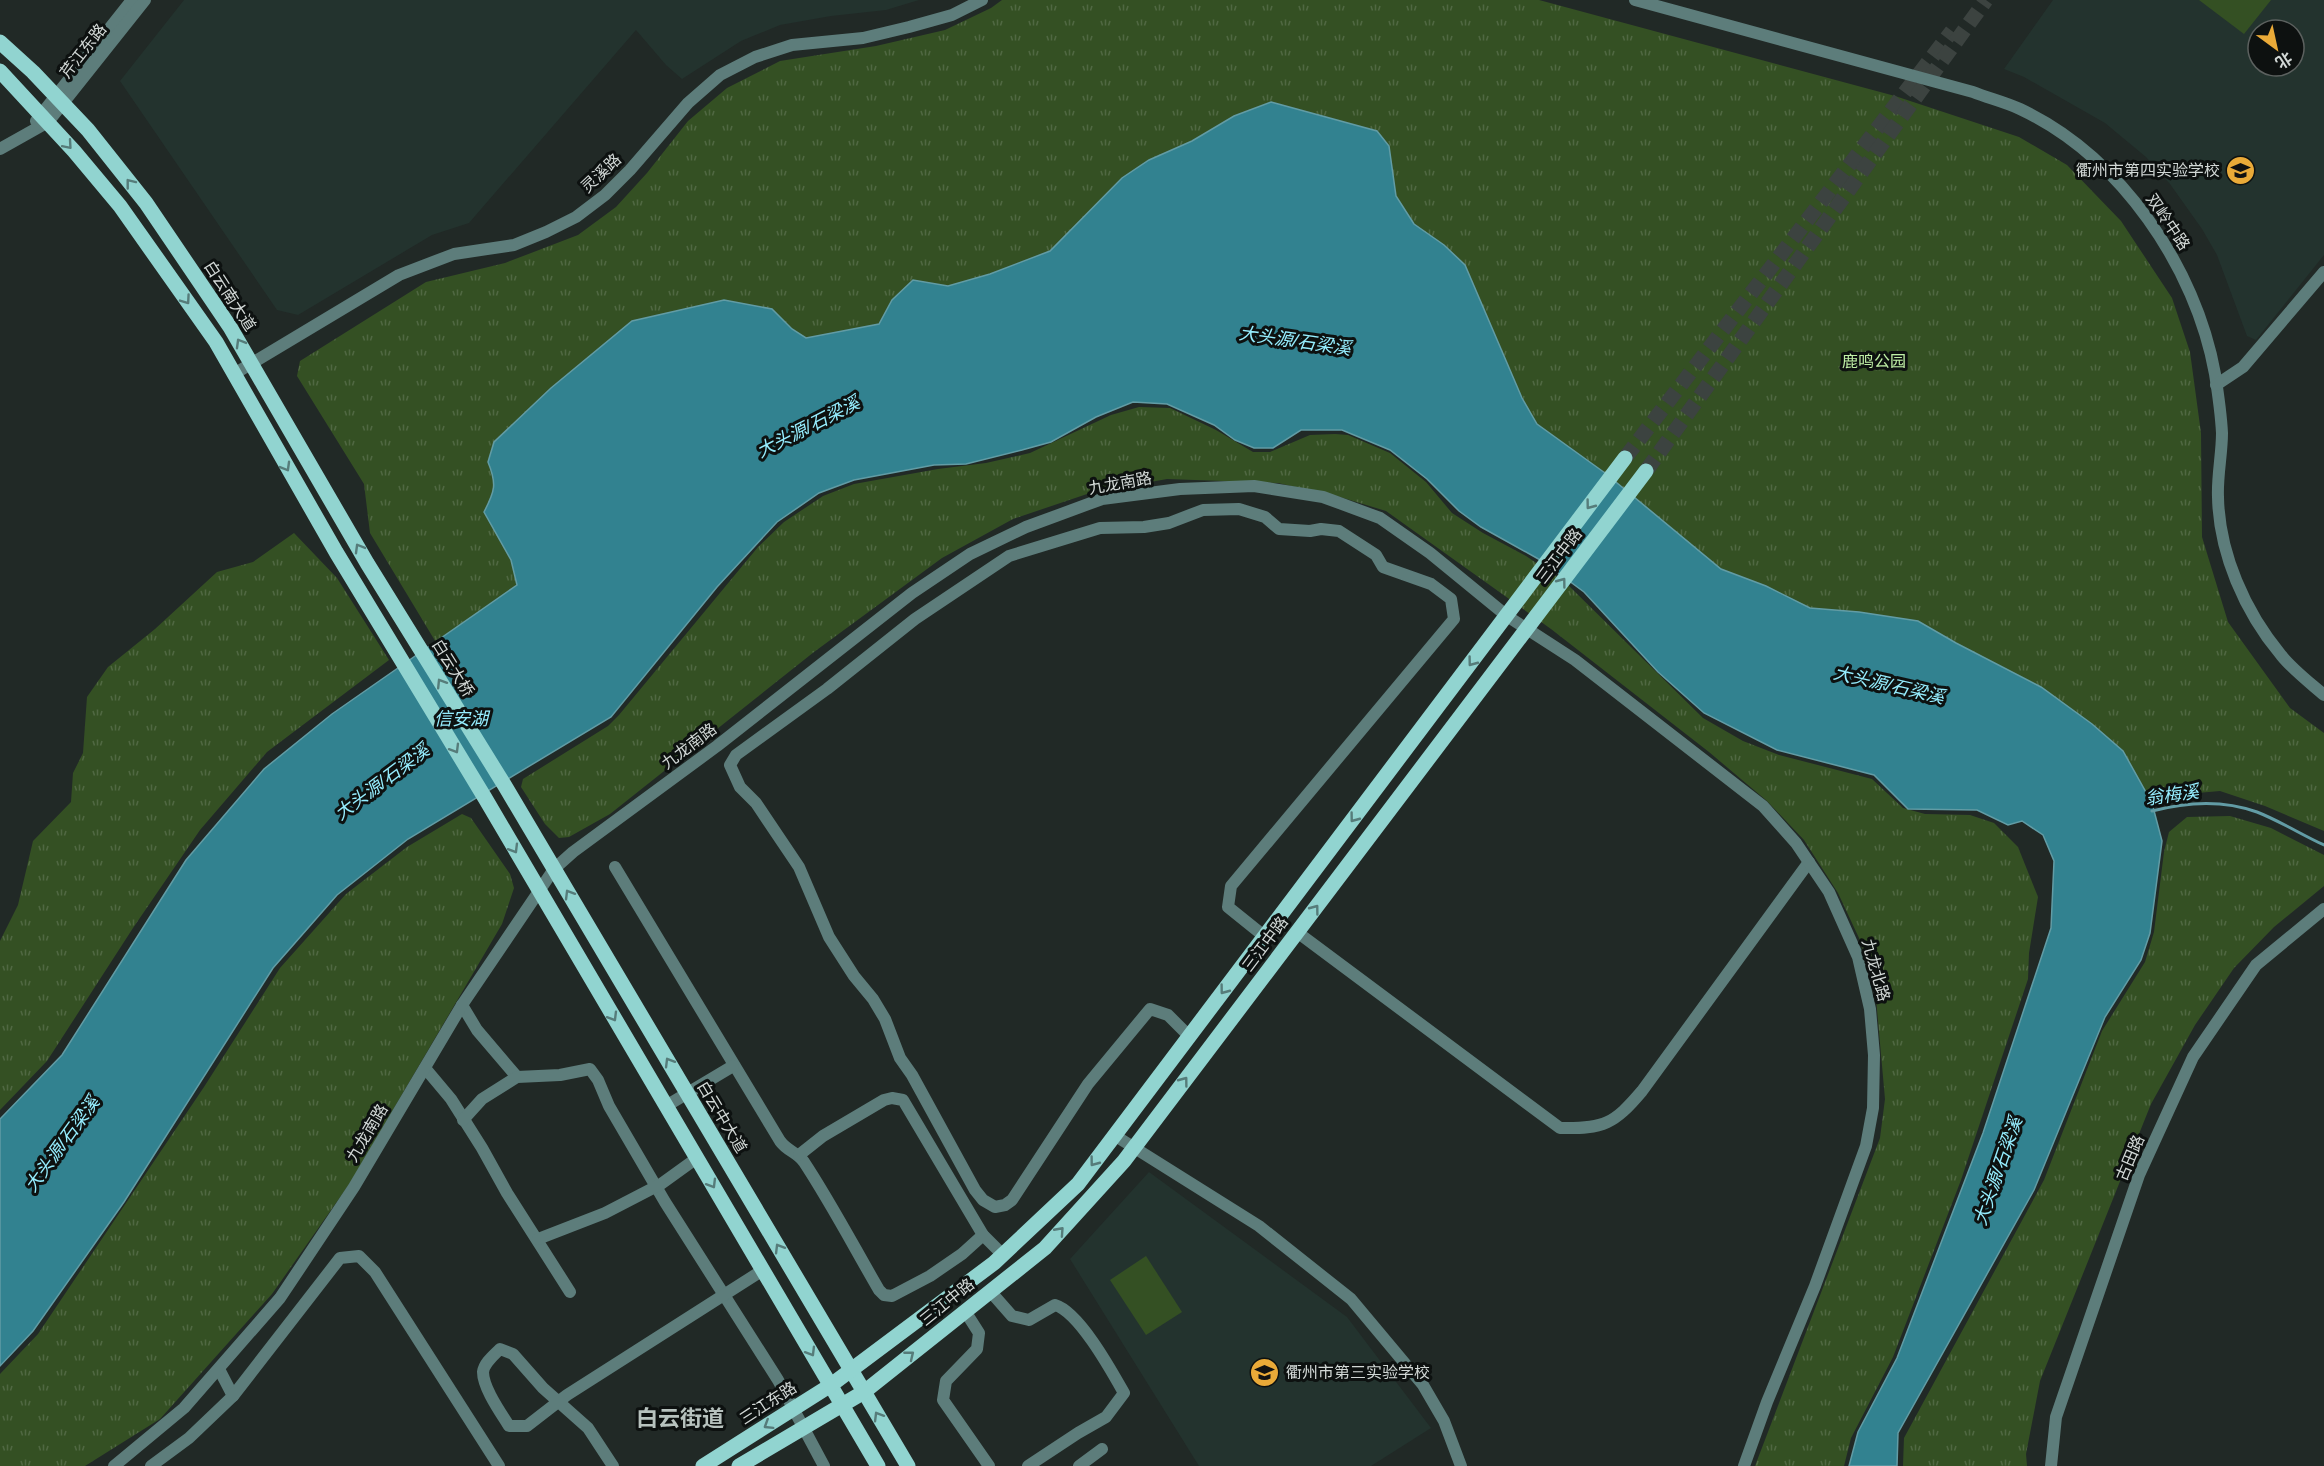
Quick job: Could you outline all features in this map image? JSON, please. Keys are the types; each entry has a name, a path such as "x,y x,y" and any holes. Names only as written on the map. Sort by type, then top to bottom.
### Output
{"main road":[{"name":"白云南大道","path":"0,42 88,130 146,203 230,327 389,598"},
{"path":"0,71 120,206 216,342 318,522 539,890 878,1466"},
{"name":"三江中路","path":"851,1369 1002,1256 1078,1184 1625,458"},
{"name":"三江中路","path":"864,1392 1045,1248 1134,1148 1646,471"},
{"name":"白云大桥","path":"389,598 505,786"},
{"name":"白云中大道","path":"505,786 908,1466"},
{"name":"三江东路","path":"703,1466 831,1385 851,1369"},
{"path":"739,1466 864,1392"}],"street":[{"name":"芹江东路","path":"59,100 132,0"},
{"name":"芹江东路","path":"0,149 28,134 44,118 145,0"},
{"name":"灵溪路","path":"234,374 399,274 454,254 514,245 576,217 605,195 630,170 688,103 720,75 755,57 792,45 863,38 897,30 952,15 982,0"},
{"name":"双岭中路","path":"1635,0 1973,92 2020,109 2068,138 2129,194 2172,256 2205,331 2216,385 2222,434 2218,498 2223,537 2233,574 2260,626 2281,655 2324,695"},
{"path":"2216,385 2243,367 2324,272"},
{"name":"九龙南路","path":"114,1466 184,1408 283,1294 354,1187 462,1005 554,869 598,833 704,756 912,593 970,554 1026,527 1102,500 1180,489 1254,486 1323,497 1380,518 1430,553 1507,615"},
{"path":"1189,1036 1168,1015 1150,1010 1088,1084 1011,1200 1005,1205 995,1207 983,1200 957,1160 917,1084 900,1058 885,1019 829,937 799,867 756,803 740,788 732,774 730,765 736,755 827,689 915,619 1010,556 1100,528 1144,527 1168,523 1203,510 1239,509 1265,517 1279,529 1339,531 1376,555 1383,567 1431,584 1451,599 1454,619 1231,886 1227,907 1264,936"},
{"name":"九龙北路","path":"1507,615 1575,660 1763,806 1796,843 1829,892 1858,957 1870,1009 1874,1055 1873,1108 1866,1146 1815,1286 1767,1402 1744,1466"},
{"path":"814,671 827,689"},
{"path":"1297,933 1560,1128 1585,1128 1609,1122 1621,1114 1642,1091 1809,862"},
{"path":"615,867 785,1149 799,1155 879,1290 884,1295 892,1296 930,1276 962,1254 983,1235"},
{"name":"古田路","path":"2051,1466 2056,1416 2139,1175 2193,1057 2256,965 2324,909"},
{"path":"462,1005 477,1030 517,1077"},
{"path":"666,1106 734,1066"},
{"path":"425,1068 451,1099 570,1292"},
{"path":"463,1120 482,1099 517,1077 560,1075 590,1069 656,1186 778,1380 824,1466"},
{"path":"799,1155 823,1136 884,1100 892,1098 903,1100 983,1235 1002,1256"},
{"path":"1114,1135 1258,1226 1351,1299 1423,1385 1444,1421 1461,1466"},
{"path":"538,1239 605,1213 656,1186 697,1158"},
{"path":"151,1466 189,1438 233,1396 340,1258 358,1256 375,1272 499,1466"},
{"path":"613,1466 588,1428 560,1401 543,1388 513,1354 500,1349 487,1362 483,1372 488,1388 509,1426 527,1426 560,1401 763,1270"},
{"path":"990,1291 1012,1316 1029,1320 1055,1305 1063,1307 1073,1316 1124,1393 1106,1417 1028,1466"},
{"path":"965,1311 979,1333 977,1349 946,1381 943,1400 988,1466"},
{"path":"219,1368 233,1396"},
{"path":"1079,1466 1102,1449"}],"shaded area":[{"path":"184,0 919,0 886,10 780,25 741,41 682,79 666,65 636,30 469,223 432,235 298,315 277,310 120,81"},
{"name":"衢州市第四实验学校","path":"2053,0 2324,0 2324,255 2256,340 2247,336 2217,255 2202,229 2170,184 2146,157 2105,123 2024,77 2004,69"},
{"name":"衢州市第三实验学校","path":"1149,1172 1347,1317 1431,1428 1371,1466 1199,1466 1070,1259"}],"green space":[{"name":"鹿鸣公园","path":"1002,0 1539,0 1895,96 2019,137 2067,165 2121,221 2172,298 2190,352 2201,433 2202,537 2228,622 2290,708 2324,733 2324,831 2265,806 2220,791 2140,798 1796,609 1055,256 884,326 523,570 522,589 440,649 370,533 364,484 297,376 300,361 426,282 505,263 578,235 616,207 647,173 688,121 727,88 780,61 876,46 945,30 991,8"},
{"path":"2199,0 2271,0 2257,18 2246,18 2244,34"},
{"path":"1139,407 1170,408 1216,430 1253,452 1270,452 1310,435 1335,434 1348,435 1390,453 1426,482 1452,513 1526,556 1565,582 1703,718 1743,741 1779,755 1872,779 1903,808 1925,814 1970,815 1994,823 2018,847 2038,897 2029,953 2028,979 1961,1180 1893,1357 1851,1438 1844,1466 1755,1466 1880,1138 1885,1099 1875,987 1859,938 1838,893 1804,840 1767,801 1709,752 1551,629 1386,511 1340,497 1278,483 1167,479 1090,493 1013,519 942,558 814,652 610,814 569,837 559,838 545,824 521,787 523,779 608,726 758,547 784,522 823,496 854,484 986,463 1030,453 1111,415"},
{"path":"294,533 337,578 389,660 267,752 200,830 47,1061 0,1110 0,941 18,905 33,841 71,802 73,773 83,753 87,697 108,667 155,629 217,572 253,562"},
{"path":"462,814 471,818 510,874 514,888 502,924 350,1183 272,1294 160,1419 85,1466 0,1466 0,1374 38,1334 204,1087 280,968 346,894 407,847"},
{"path":"2230,816 2271,828 2324,855 2324,886 2274,927 2234,968 2195,1025 2151,1104 2040,1381 2026,1454 2027,1466 1903,1466 1904,1438 2044,1180 2102,1031 2145,962 2154,932 2164,852 2169,832 2187,817"},
{"path":"1146,1256 1182,1312 1146,1335 1110,1280"}],"water":[{"path":"1271,102 1377,131 1389,146 1396,196 1414,224 1444,245 1465,265 1522,398 1537,424 1605,473 1721,569 1766,586 1810,608 1859,612 1918,621 2041,687 2092,724 2123,751 2152,803 2162,841 2150,933 2141,960 2105,1017 2034,1190 1898,1433 1897,1466 1849,1466 1858,1432 1897,1358 1983,1133 2051,928 2054,861 2043,835 2022,821 2008,825 1977,810 1908,809 1874,775 1777,750 1704,713 1658,672 1584,592 1542,561 1481,527 1459,511 1427,479 1390,450 1342,430 1301,430 1273,448 1254,448 1235,440 1214,425 1167,404 1133,402 1096,417 1051,442 966,464 934,465 854,480 819,493 777,522 717,587 611,717 408,839 337,895 273,968 124,1202 33,1331 0,1366 0,1119 62,1055 186,860 264,769 332,714 517,585 511,560 484,512 494,487 488,462 494,442 551,388 632,321 724,300 772,309 792,329 806,338 879,324 892,300 913,280 948,286 990,274 1050,251 1122,178 1149,160 1192,141 1234,116"}],"waterway":[{"name":"翁梅溪","path":"2152,811 2191,804 2218,804 2244,808 2266,816 2324,845"}],"tunnel":[{"path":"1646,471 1986,0"},
{"path":"1625,458 1952,31"}],"place":[{"name":"衢州市第四实验学校","path":"2241,170"},
{"name":"衢州市第三实验学校","path":"1265,1372"}],"district":[{"name":"白云街道","path":"680,1418"}],"water label":[{"name":"大头源/石梁溪","path":"1295,341"},
{"name":"大头源/石梁溪","path":"808,427"},
{"name":"大头源/石梁溪","path":"1889,685"},
{"name":"信安湖","path":"461,719"},
{"name":"大头源/石梁溪","path":"382,782"},
{"name":"大头源/石梁溪","path":"62,1144"},
{"name":"大头源/石梁溪","path":"1998,1171"}]}
